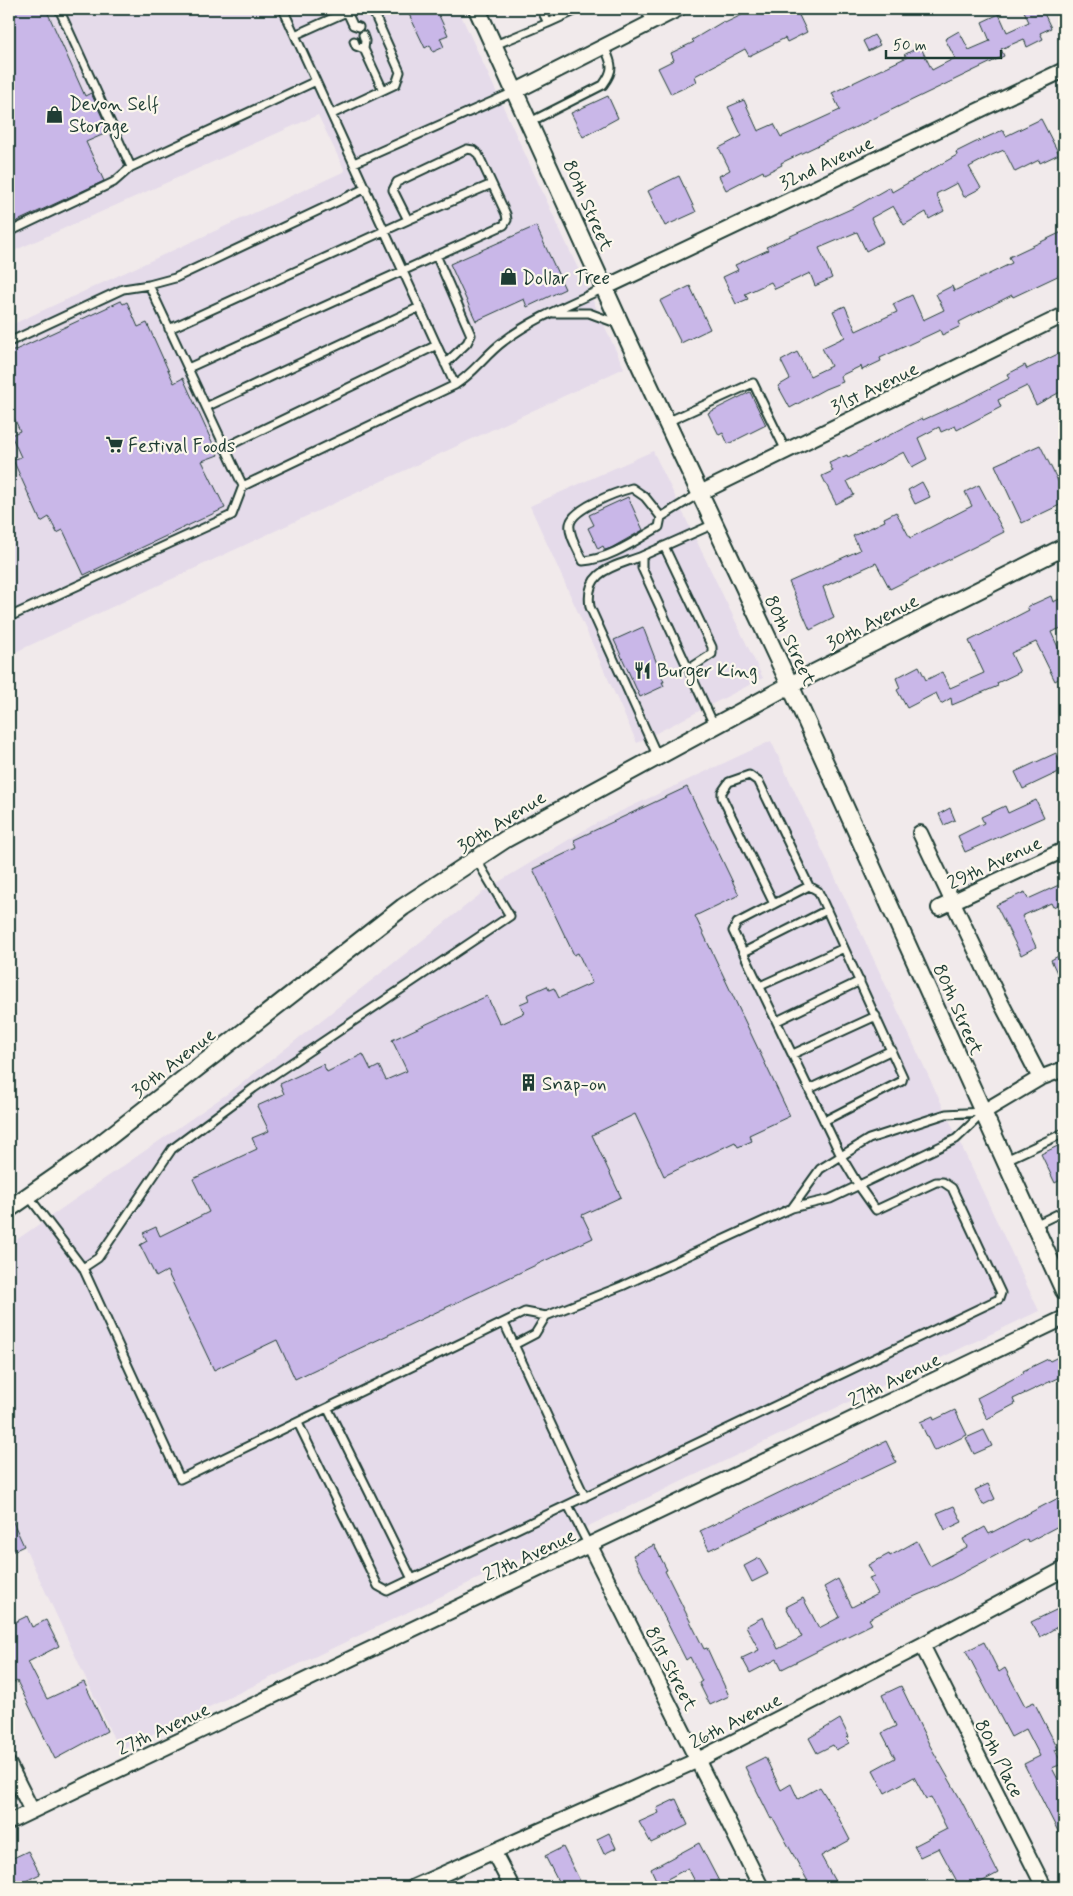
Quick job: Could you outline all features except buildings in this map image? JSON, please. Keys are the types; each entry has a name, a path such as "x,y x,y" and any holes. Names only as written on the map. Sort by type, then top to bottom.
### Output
{"street":[{"name":"80th Street","path":"477,9 516,91 621,326 790,685 1034,1226 1063,1285"},
{"path":"516,91 678,9"},
{"name":"32nd Avenue","path":"604,288 1064,70"},
{"name":"31st Avenue","path":"700,493 1064,315"},
{"name":"30th Avenue","path":"9,1209 29,1197 81,1159 404,907 476,858 560,808 657,755 790,685 1064,547"},
{"path":"920,833 1040,1078"},
{"name":"29th Avenue","path":"939,908 1064,850"},
{"path":"983,1112 1040,1078 1064,1071"},
{"name":"27th Avenue","path":"9,1822 1064,1318"},
{"name":"81st Street","path":"590,1546 761,1887"},
{"name":"26th Avenue","path":"414,1887 494,1853 698,1760 922,1646 1064,1569"},
{"name":"80th Place","path":"922,1646 1044,1887"},
{"path":"9,1765 32,1811"},
{"path":"494,1853 512,1887"}],"lane":[{"path":"59,9 131,167"},
{"path":"283,9 455,384"},
{"path":"332,114 396,84 400,72 372,9"},
{"path":"541,9 548,23"},
{"path":"494,45 579,9"},
{"path":"644,9 652,22"},
{"path":"295,35 350,10 354,28"},
{"path":"363,36 365,41 364,49 383,90"},
{"path":"354,41 356,46 364,49"},
{"path":"530,122 603,85 611,75 612,63 604,46"},
{"path":"9,232 114,182 131,167 316,82"},
{"path":"354,163 516,91"},
{"path":"188,368 403,269 504,225 507,220 478,154 467,149 397,182 393,190 408,220"},
{"path":"169,329 385,230 492,184"},
{"path":"9,342 123,288 149,285 175,278 366,188"},
{"path":"436,255 471,335 467,343 446,364"},
{"path":"9,617 232,515 242,486 149,285"},
{"path":"242,486 468,377 502,342 525,326 604,288"},
{"path":"206,407 420,307"},
{"path":"551,312 590,313 621,326"},
{"path":"224,448 437,345"},
{"path":"667,423 753,383 786,451"},
{"path":"661,517 645,497 632,488 615,493 575,514 570,525 574,542 583,561 591,560 620,549 659,527 661,517 700,493"},
{"path":"657,755 590,607 588,593 590,584 598,575 714,524"},
{"path":"664,546 712,648 712,654 689,669"},
{"path":"642,556 642,568 714,725"},
{"path":"774,904 722,798 722,792 729,782 749,775 759,782 809,886 818,891 903,1077 902,1081 824,1120"},
{"path":"84,1268 98,1258 172,1149 254,1088 510,916 476,858"},
{"path":"298,1423 378,1586 387,1591 996,1302 1000,1296 952,1188 943,1182 936,1182 876,1210 841,1156 733,931 734,926 809,886"},
{"path":"744,952 827,910"},
{"path":"760,986 844,948"},
{"path":"777,1021 860,981"},
{"path":"793,1054 876,1016"},
{"path":"810,1089 892,1050"},
{"path":"792,1208 820,1169 869,1139 941,1115 983,1112"},
{"path":"29,1197 84,1268 180,1479 525,1312 546,1316 622,1286 792,1208 830,1200 956,1139 983,1112"},
{"path":"1005,1160 1064,1133"},
{"path":"1034,1226 1064,1211"},
{"path":"514,1345 534,1334 546,1316"},
{"path":"504,1323 585,1497"},
{"path":"328,1409 412,1579"},
{"path":"568,1505 590,1546"}],"shaded area":[{"path":"9,9 458,9 624,368 9,655 9,326 345,171 318,115 9,253"},
{"path":"653,451 763,678 637,743 530,506"},
{"path":"771,741 1039,1311 119,1750 9,1513 9,1245 237,1087 487,889 598,822"}],"place":[{"name":"Devon Self Storage","path":"55,114"},
{"name":"Dollar Tree","path":"508,277"},
{"name":"Festival Foods","path":"114,445"},
{"name":"Burger King","path":"643,670"},
{"name":"Snap-on","path":"528,1083"}]}
